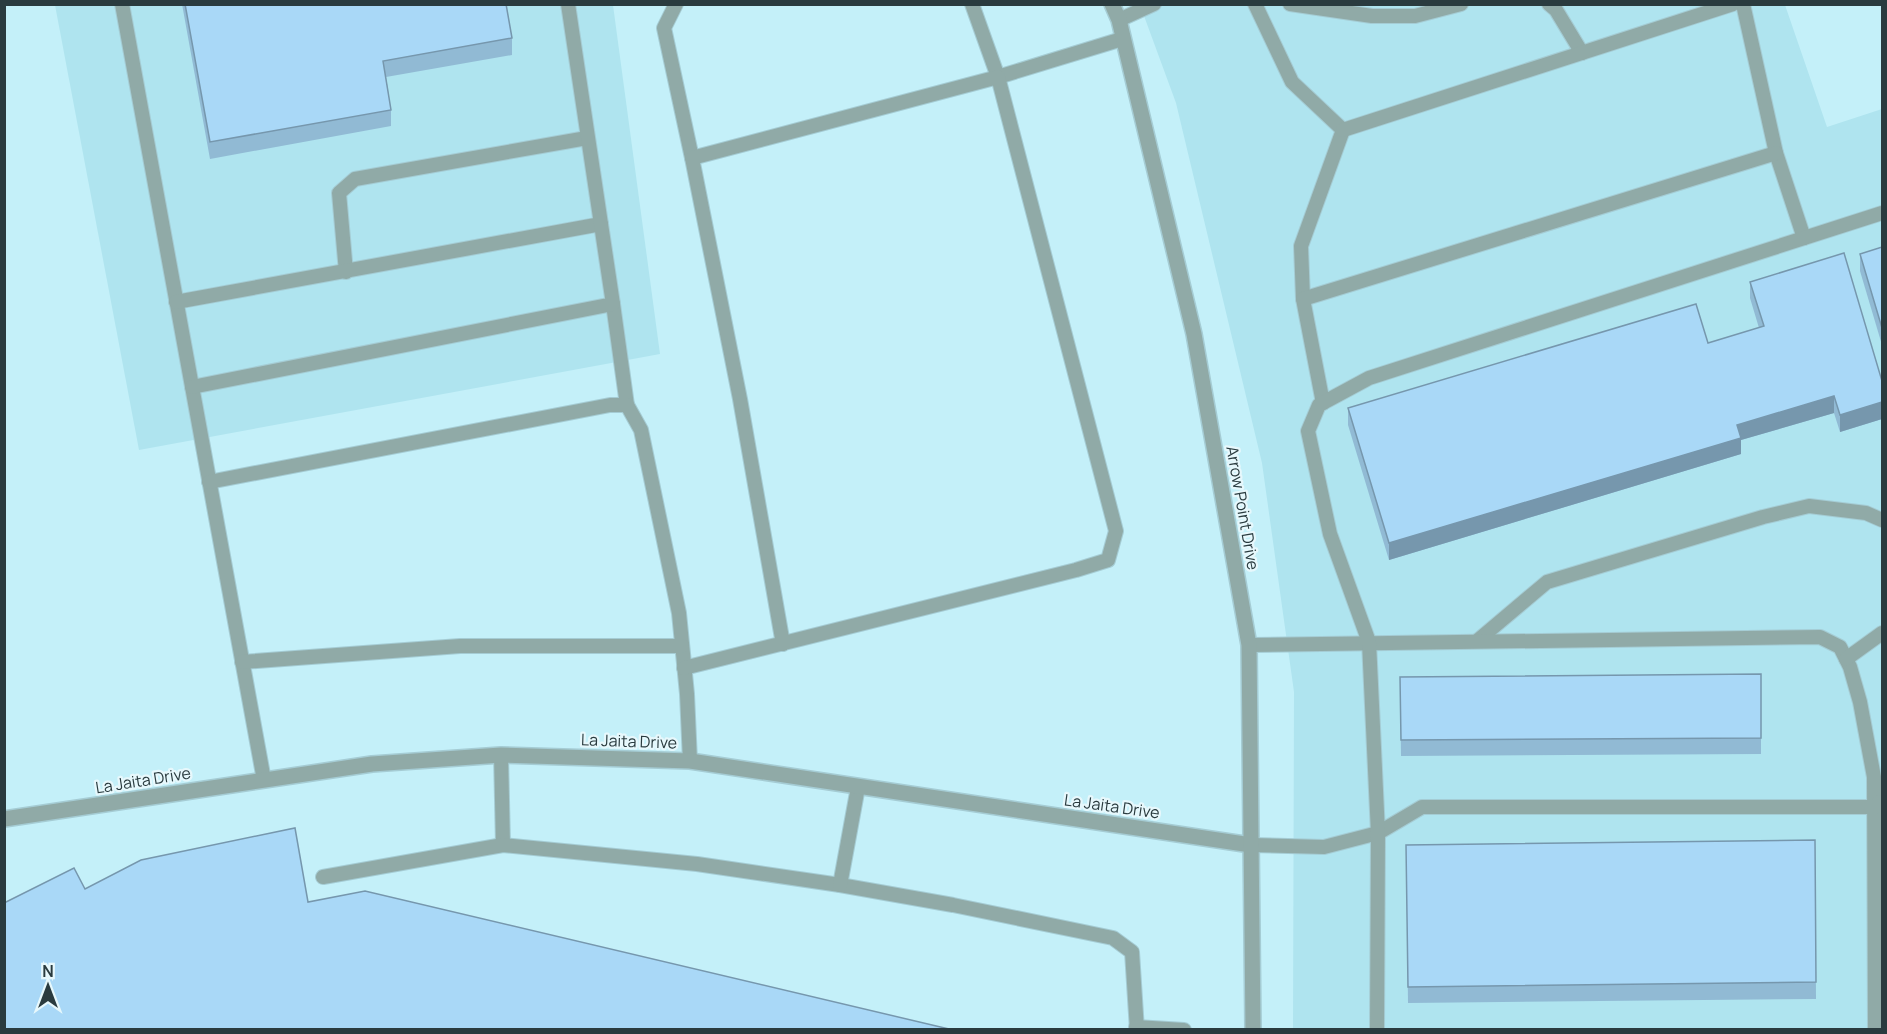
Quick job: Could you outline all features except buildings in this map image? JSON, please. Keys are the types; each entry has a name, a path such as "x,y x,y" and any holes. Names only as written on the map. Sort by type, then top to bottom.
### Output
{"street":[{"name":"Arrow Point Drive","path":"1112,4 1119,20 1194,334 1249,645 1253,1029"},
{"name":"La Jaita Drive","path":"4,819 372,764 501,755 690,761 1251,844"}],"lane":[{"path":"122,4 264,780"},
{"path":"568,4 627,405 641,430 679,613 690,761"},
{"path":"676,4 664,28 693,158 740,399 783,644"},
{"path":"684,668 1077,570 1108,560 1116,531 998,77 972,4"},
{"path":"1119,20 1154,4"},
{"path":"1255,4 1292,82 1343,130"},
{"path":"1290,4 1372,16 1415,16 1461,4"},
{"path":"1549,4 1556,10 1582,53"},
{"path":"1343,130 1733,4"},
{"path":"1743,4 1776,153 1804,238"},
{"path":"693,158 998,77 1122,39"},
{"path":"1323,403 1303,299 1301,246 1343,130"},
{"path":"346,272 339,194 355,179 587,138"},
{"path":"1303,299 1776,153"},
{"path":"1377,1029 1378,833 1369,642 1330,534 1308,431 1319,405 1369,378 1882,213"},
{"path":"176,302 601,224"},
{"path":"192,387 613,304"},
{"path":"209,482 599,407 627,405"},
{"path":"1477,641 1547,582 1763,517 1809,506 1866,513 1882,520"},
{"path":"1846,659 1882,633"},
{"path":"1249,645 1820,637 1840,647 1850,667 1862,713 1878,803 1875,1029"},
{"path":"242,662 460,646 682,646"},
{"path":"501,755 503,845"},
{"path":"840,885 858,786"},
{"path":"1251,844 1324,847 1378,833 1422,807 1878,803"},
{"path":"323,877 503,845 697,864 840,885 953,905 1113,939 1132,952 1137,1028 1184,1029"}],"shaded area":[{"path":"55,5 613,5 660,354 139,450"},
{"path":"1140,5 1785,5 1827,127 1882,109 1880,1029 1293,1029 1294,692 1262,463 1176,103"}]}
